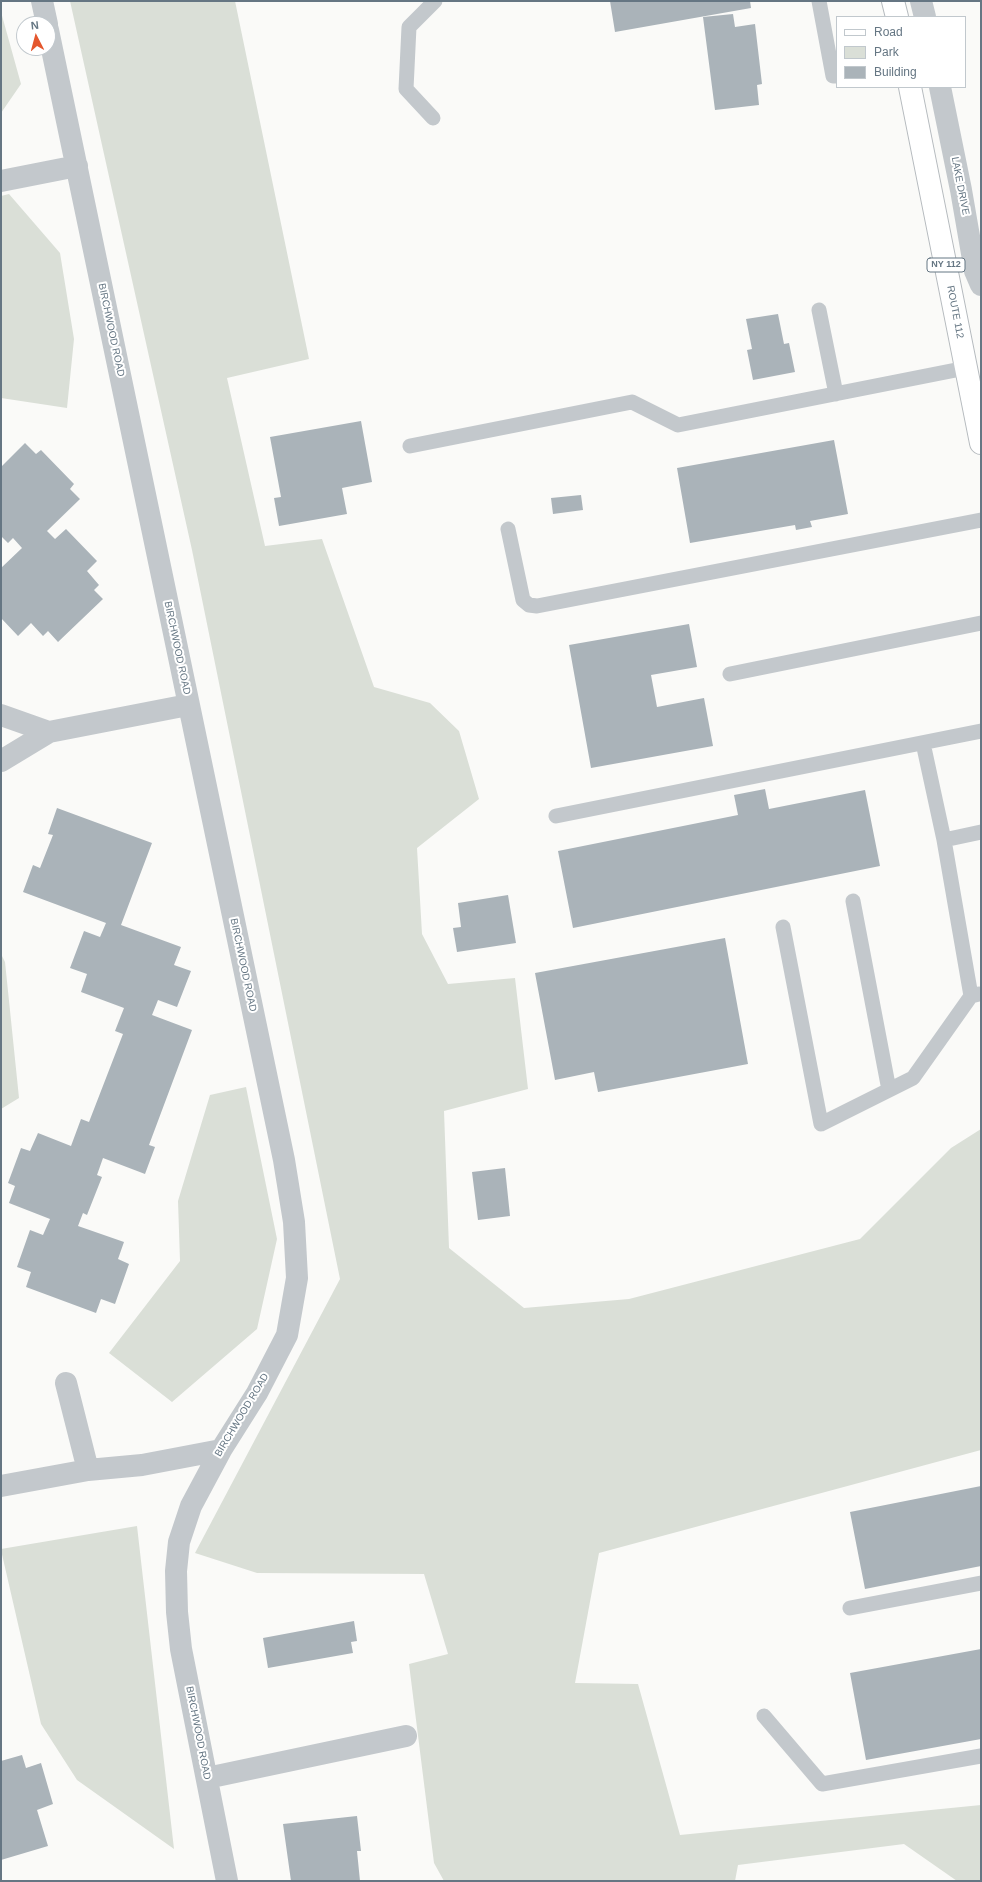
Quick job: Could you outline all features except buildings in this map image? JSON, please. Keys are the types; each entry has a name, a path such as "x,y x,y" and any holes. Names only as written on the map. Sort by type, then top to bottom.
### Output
{"main road":[{"path":"893,1 897,16"},
{"name":"ROUTE 112","path":"910,88 981,443"}],"street":[{"path":"42,1 45,16"},
{"path":"921,1 925,16"},
{"name":"BIRCHWOOD ROAD","path":"54,56 284,1160 294,1222 297,1278 287,1335 257,1393 221,1450 191,1506 179,1542 176,1571 177,1612 181,1649 227,1881"},
{"name":"LAKE DRIVE","path":"940,88 961,190 975,271 981,285"},
{"path":"1,181 77,166"},
{"path":"1,761 49,732 188,705"},
{"path":"1,715 49,732"},
{"path":"66,1383 88,1470"},
{"path":"1,1486 88,1470 142,1465 221,1450"},
{"path":"207,1778 406,1736"}],"lane":[{"path":"433,118 406,89 409,26 435,1"},
{"path":"818,1 833,76 836,76"},
{"path":"819,310 836,394"},
{"path":"410,446 632,402 678,425 966,368"},
{"path":"508,529 523,600 529,605 536,606 981,520"},
{"path":"730,674 981,623"},
{"path":"556,816 981,731"},
{"path":"783,927 821,1124 913,1078 976,995 923,743"},
{"path":"944,840 981,832"},
{"path":"853,900 889,1090"},
{"path":"850,1608 981,1583"},
{"path":"764,1716 822,1784 981,1756"}],"green space":[{"path":"70,1 235,1 309,359 227,378 265,546 322,539 374,687 430,703 459,731 479,799 417,848 422,934 448,984 515,978 528,1089 444,1111 449,1248 524,1308 629,1299 860,1239 951,1148 981,1129 981,1450 599,1553 575,1683 638,1684 680,1835 981,1805 981,1880 957,1881 904,1844 738,1865 735,1881 444,1881 434,1863 409,1664 448,1654 424,1574 257,1573 195,1553 340,1279 192,550"},
{"path":"1,12 21,84 1,113"},
{"path":"9,194 60,253 74,339 67,408 1,398 1,196"},
{"path":"1,954 5,962 19,1098 1,1109"},
{"path":"246,1087 277,1239 257,1329 172,1402 109,1353 180,1261 178,1201 210,1095"},
{"path":"137,1526 174,1849 77,1780 41,1724 1,1550"}]}
